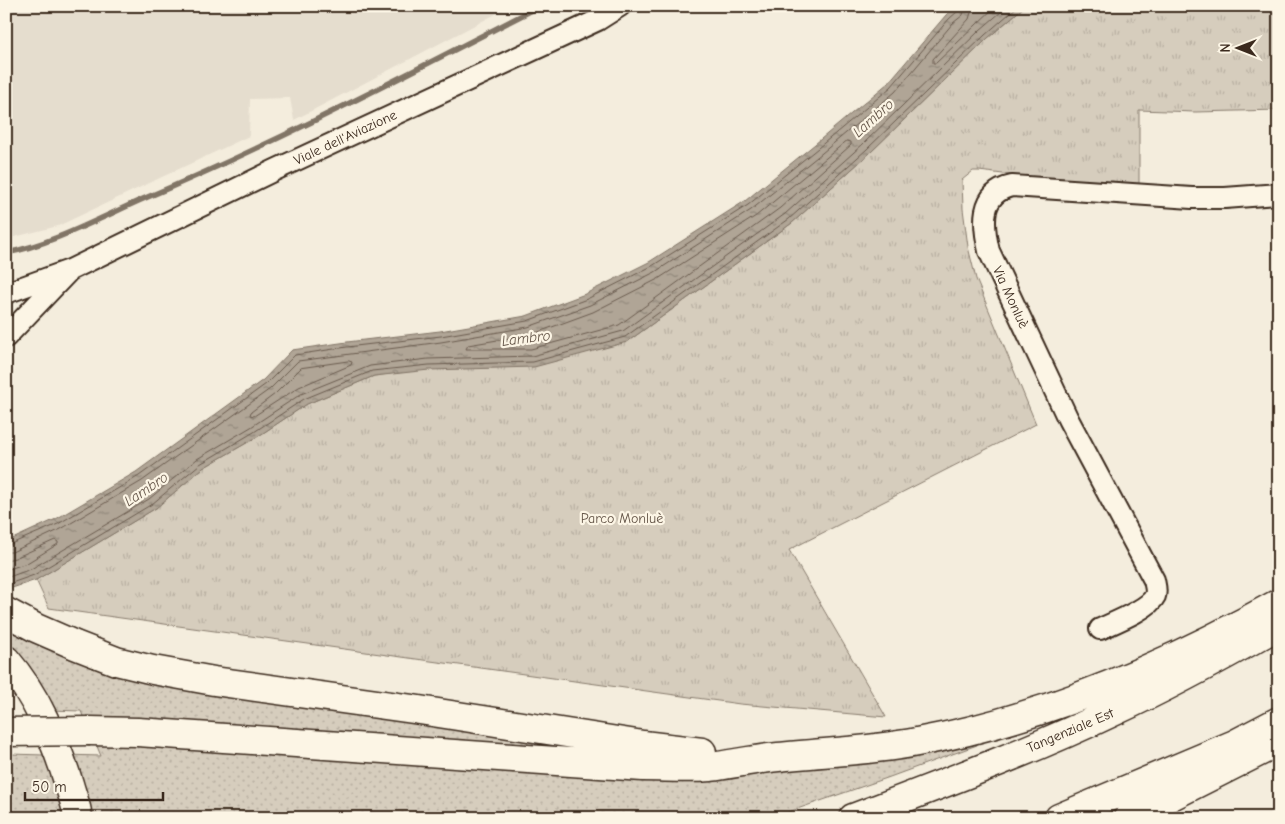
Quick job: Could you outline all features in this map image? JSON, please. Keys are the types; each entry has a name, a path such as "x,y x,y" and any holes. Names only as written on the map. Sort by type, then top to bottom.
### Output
{"highway":[{"path":"6,732 138,732 642,767 708,767 776,757 909,744 966,732 1021,717 1088,694 1157,664 1230,630 1279,604"},
{"path":"6,612 76,645 116,661 153,670 643,745 702,752 776,757"},
{"name":"Tangenziale Est","path":"853,818 960,778 1118,710 1279,625"},
{"path":"6,660 32,695 47,724 62,762 78,818"},
{"path":"1059,818 1235,744 1279,721"},
{"path":"1128,818 1198,784 1279,741"}],"street":[{"name":"Viale dell'Aviazione","path":"6,293 70,270 275,170 598,20 620,6"},
{"name":"Via Monluè","path":"1100,629 1144,607 1155,596 1154,580 1068,420 989,251 985,234 985,216 988,203 994,194 1003,188 1012,186 1192,198 1225,198 1279,194"},
{"name":"Viale dell'Aviazione","path":"6,337 70,270"}],"shaded area":[{"path":"6,6 511,6 294,120 290,98 250,99 249,136 58,226 6,239"}],"green space":[{"name":"Parco Monluè","path":"1025,6 1279,6 1279,110 1195,112 1139,110 1139,187 979,171 973,171 962,180 963,209 968,247 976,279 1036,424 789,550 886,717 740,704 49,608 36,580 156,508 203,468 257,437 307,404 374,376 627,342 792,223 871,152 988,38"},
{"path":"6,620 51,645 592,749 84,719 81,711 50,710 43,694 6,644"},
{"path":"94,739 758,772 850,763 977,739 977,745 771,818 84,818 63,755 101,756"},
{"path":"6,745 10,754 44,755 59,790 64,818 6,818"}],"water":[{"name":"Lambro","path":"956,6 1025,6 988,38 871,152 792,223 627,342 534,367 429,370 374,376 307,404 257,437 203,468 156,508 36,580 6,590 6,542 56,519 136,472 263,380 292,350 440,331 526,316 585,294 649,262 745,201 815,144 888,83 946,15"}],"waterway":[{"path":"6,253 40,244 76,230 244,154 540,6"}]}
